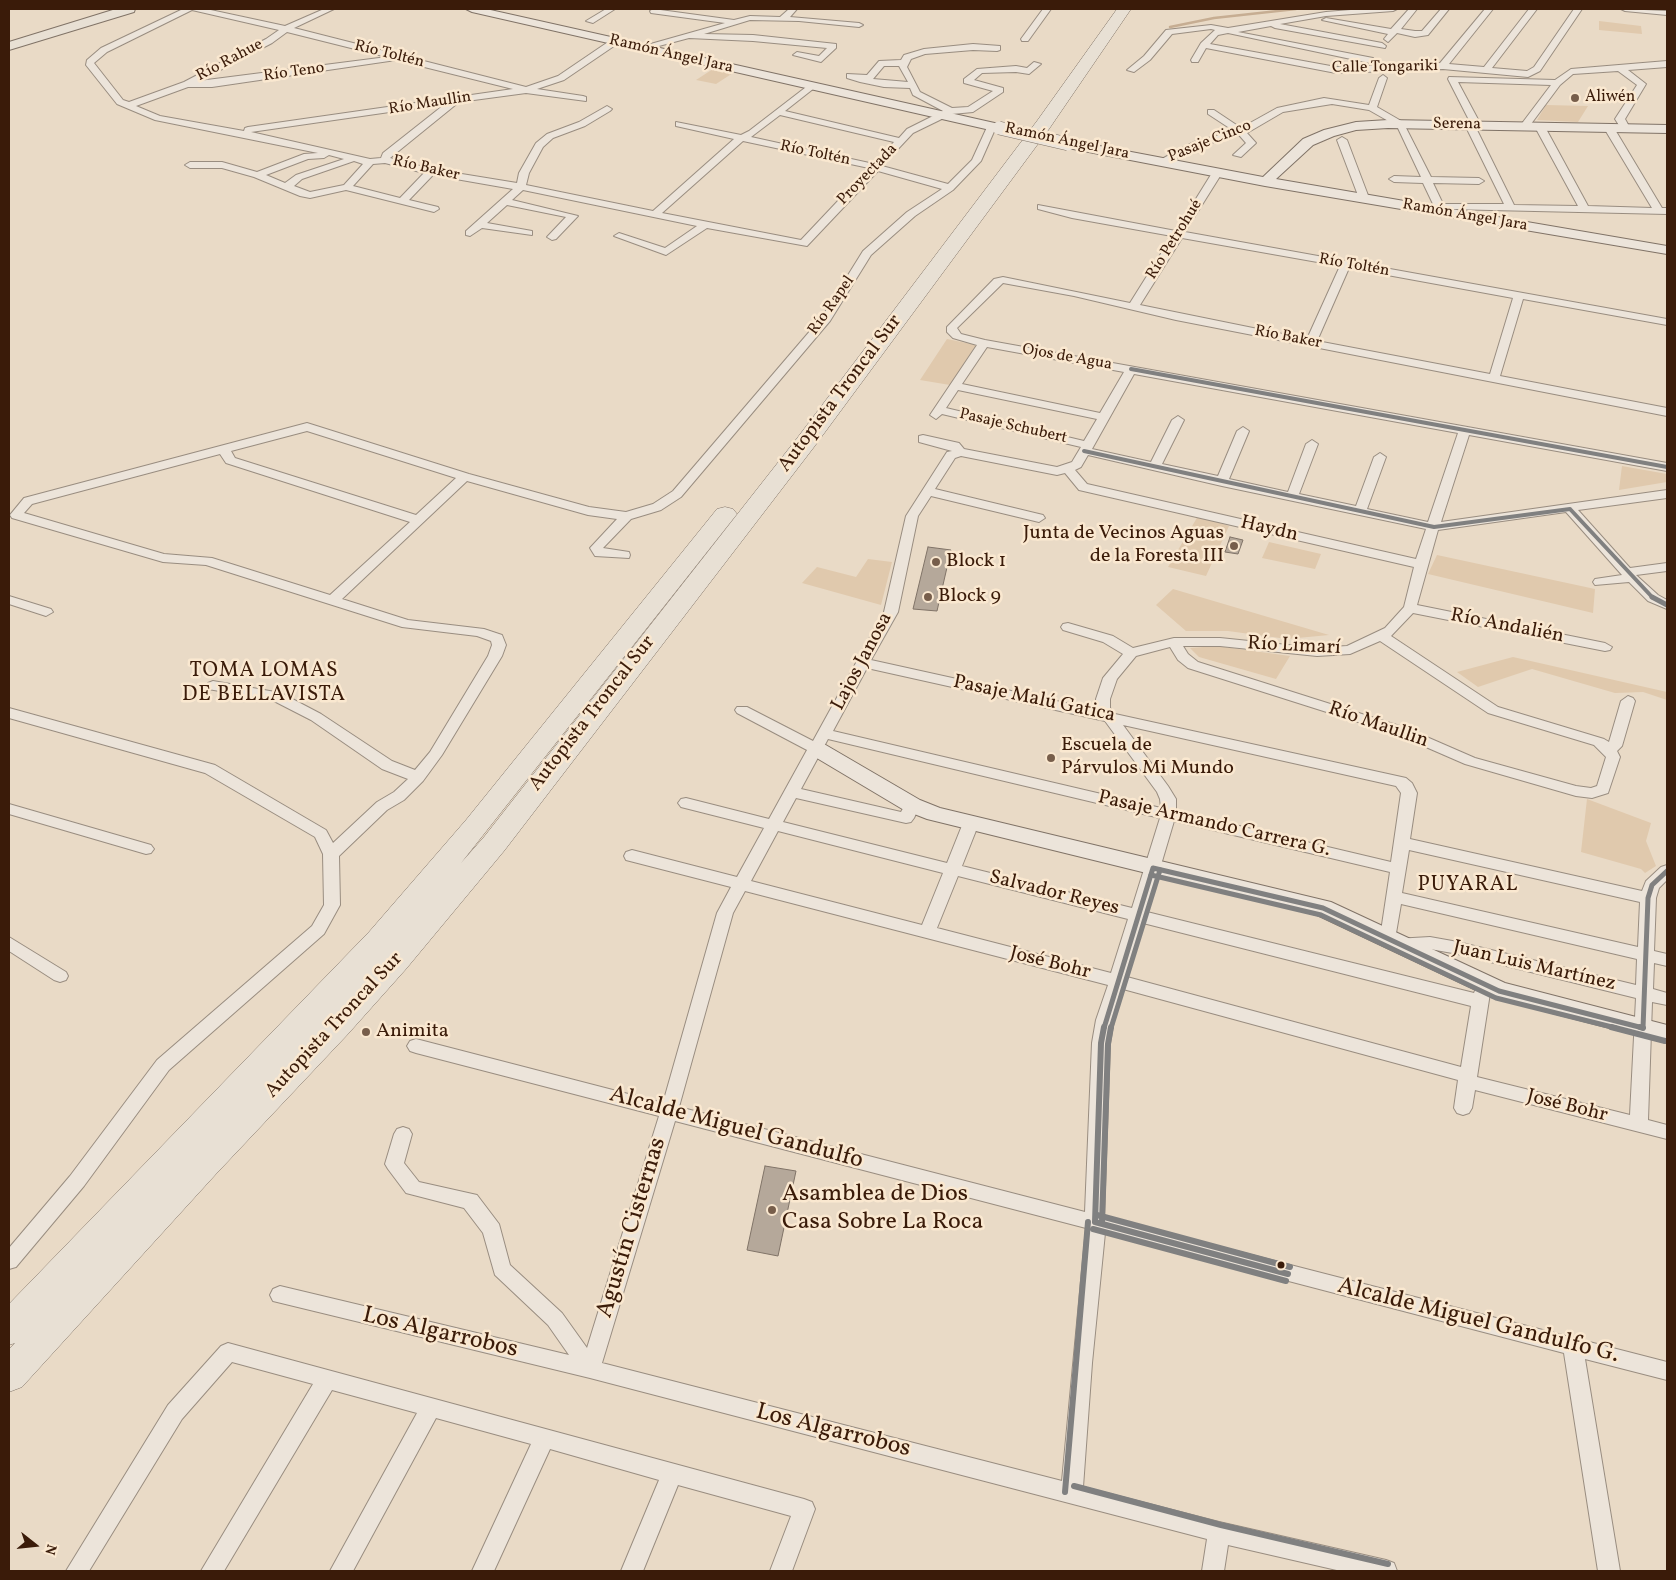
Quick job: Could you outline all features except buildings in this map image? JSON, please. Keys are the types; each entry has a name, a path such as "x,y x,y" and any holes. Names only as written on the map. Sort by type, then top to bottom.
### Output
{"highway":[{"name":"Autopista Troncal Sur","path":"9,1329 99,1232 380,940 444,865 771,457 988,174 1108,9"},
{"name":"Autopista Troncal Sur","path":"9,1376 204,1164 337,1025 408,946 488,851 806,442 1043,125 1124,9"}],"main road":[{"path":"37,37 116,9"},
{"path":"9,46 129,9"},
{"name":"Ramón Ángel Jara","path":"472,9 810,87 945,113 995,128 1068,144 1265,182 1667,250"},
{"name":"Serena","path":"1265,182 1303,146 1321,136 1356,126 1400,124 1667,128"},
{"path":"821,741 912,805 935,814 1323,908 1394,941 1482,993 1522,998 1667,1034"}],"street":[{"name":"Río Baker","path":"189,9 94,56 90,66 120,102 158,118 234,132 370,162 385,160 431,172 521,187 803,244"},
{"name":"Río Toltén","path":"196,9 286,29 526,90 583,99"},
{"name":"Río Rahue","path":"127,106 187,84 269,41 286,29 330,9"},
{"path":"590,21 611,9"},
{"path":"643,49 756,17 788,14 802,9"},
{"path":"1025,40 1046,9"},
{"path":"1195,60 1204,45 1216,33 1310,17 1393,9"},
{"path":"1363,69 1413,9"},
{"path":"1310,17 1415,34 1425,33 1445,9"},
{"path":"1443,66 1489,9"},
{"path":"1487,69 1532,9"},
{"name":"Calle Tongariki","path":"1204,45 1327,69 1443,66 1528,74 1537,69 1578,9"},
{"path":"1625,9 1667,13"},
{"path":"654,11 737,22"},
{"path":"788,14 799,19 859,25"},
{"path":"1265,24 1382,46"},
{"path":"1132,70 1147,58 1169,32 1211,27 1370,60"},
{"path":"690,36 753,38 832,46 821,59 798,56"},
{"name":"Río Maullin","path":"234,132 526,90 562,78 614,42"},
{"path":"945,113 916,93 914,85 903,67 907,58 924,52 973,47 997,48"},
{"name":"Río Teno","path":"187,84 212,84 401,58"},
{"path":"860,79 870,77 882,63 905,63"},
{"name":"Proyectada","path":"803,244 910,131 945,113 970,110 1000,90 967,81 980,71 1016,69 1029,71 1037,64"},
{"path":"1525,126 1557,83 1571,72 1666,65"},
{"path":"1619,67 1642,84 1620,119 1625,128"},
{"path":"850,76 884,84 914,85"},
{"path":"1372,108 1383,78"},
{"path":"1511,208 1452,79 1557,83"},
{"path":"656,214 741,138 752,133 810,87"},
{"path":"385,160 386,156 456,100"},
{"name":"Pasaje Cinco","path":"1161,162 1197,144 1241,132 1280,110 1324,101 1372,108 1400,124"},
{"path":"470,232 521,187 524,174 539,145 550,136 582,124 607,109"},
{"path":"778,112 901,141"},
{"path":"1211,112 1241,132 1251,143 1238,155"},
{"name":"Río Toltén","path":"679,124 876,167 950,188"},
{"path":"1400,124 1405,131 1438,204 1437,211"},
{"path":"1540,126 1585,210"},
{"name":"Río Rapel","path":"628,516 657,507 677,494 826,319 867,253 911,214 950,188 976,161 995,128"},
{"path":"1609,128 1663,211"},
{"path":"1342,140 1364,198"},
{"path":"257,175 307,156 324,155 370,162"},
{"path":"292,189 289,185 299,177 350,160"},
{"path":"348,187 370,162"},
{"path":"190,165 222,166 257,175 300,193 316,194 348,187 434,209"},
{"path":"402,202 431,172"},
{"name":"Río Petrohué","path":"1133,307 1216,173"},
{"path":"1394,179 1480,181"},
{"path":"504,200 574,216 552,237"},
{"path":"1437,211 1445,206 1663,211"},
{"name":"Río Toltén","path":"1042,207 1072,215 1667,322"},
{"path":"479,224 528,233"},
{"path":"619,236 666,252 704,225"},
{"path":"1311,342 1346,264"},
{"name":"Río Baker","path":"969,340 957,336 952,332 952,327 998,281 1012,281 1133,307 1667,412"},
{"path":"1494,379 1519,296"},
{"name":"Ojos de Agua","path":"969,340 1667,467"},
{"path":"984,343 956,386 1102,417"},
{"path":"923,439 955,446 960,452 1057,471 1068,469 1077,464 1131,369"},
{"name":"Pasaje Schubert","path":"956,386 938,412 1156,467 1434,528"},
{"path":"1156,467 1178,420"},
{"path":"12,515 28,501 307,427 465,477 588,511 628,516"},
{"name":"Río Limarí","path":"1132,653 1174,642 1220,642 1317,652 1350,650 1390,631 1410,608 1420,564 1434,528 1465,430"},
{"path":"1222,482 1244,431"},
{"path":"1292,497 1312,444"},
{"path":"224,449 230,460 418,520"},
{"name":"Lajos Janosa","path":"725,913 891,612 912,516 952,455 960,452"},
{"path":"1360,511 1380,457"},
{"name":"Haydn","path":"1068,469 1083,487 1420,564"},
{"path":"332,600 465,477"},
{"path":"927,491 1039,518"},
{"path":"1434,528 1667,494"},
{"path":"1570,509 1629,575 1653,598 1667,605"},
{"path":"12,515 163,558 207,561 407,624 479,632 497,638 499,645 494,656 473,695 436,755 399,796 382,806 331,854"},
{"path":"624,555 600,553 596,548 628,516"},
{"path":"1600,582 1667,567"},
{"path":"9,600 46,612"},
{"name":"Río Andalién","path":"1410,608 1605,647"},
{"path":"1068,627 1108,639 1132,653 1110,678 1103,699 1103,708 1163,790 1168,799 1169,814 1139,916 1105,1020 1101,1043 1096,1237 1082,1363 1072,1494"},
{"path":"1382,635 1494,710 1583,736 1599,742 1608,749 1616,746 1628,701"},
{"name":"Río Maullin","path":"1174,642 1183,657 1193,665 1401,731 1470,761 1576,791 1592,793 1603,789 1613,757 1608,749"},
{"name":"Pasaje Malú Gatica","path":"864,663 1401,782 1407,787 1409,793 1403,843"},
{"path":"213,686 276,696 316,717 387,765 418,777"},
{"name":"Pasaje Armando Carrera G.","path":"742,710 821,741 1169,814 1399,869"},
{"path":"9,713 210,769 320,834 331,854 332,905 318,930 163,1065 77,1181 9,1260"},
{"path":"792,792 906,818 912,805"},
{"name":"Salvador Reyes","path":"686,803 1139,916 1482,993"},
{"path":"9,809 146,849"},
{"path":"927,933 971,823"},
{"path":"1394,941 1394,897 1403,843 1648,898"},
{"name":"José Bohr","path":"632,856 1118,982 1466,1079 1667,1132"},
{"path":"1639,1125 1648,898 1652,885 1667,874"},
{"path":"1394,897 1667,960"},
{"name":"Agustín Cisternas","path":"590,1370 669,1112 725,913"},
{"name":"Juan Luis Martínez","path":"1394,941 1430,943 1458,948 1667,999"},
{"path":"9,943 60,976"},
{"path":"1463,1108 1466,1079 1482,993"},
{"name":"Alcalde Miguel Gandulfo","path":"416,1046 1288,1274"},
{"path":"403,1134 394,1164 413,1188 470,1201 492,1230 502,1269 555,1319 590,1370"},
{"name":"Alcalde Miguel Gandulfo G.","path":"1288,1274 1667,1371"},
{"name":"Los Algarrobos","path":"280,1295 590,1370 1219,1532 1386,1571"},
{"path":"1574,1347 1609,1571"},
{"path":"77,1571 175,1412 228,1352 804,1509 781,1571"},
{"path":"212,1571 327,1380"},
{"path":"341,1571 431,1408"},
{"path":"483,1571 544,1439"},
{"path":"632,1571 672,1474"},
{"path":"1213,1571 1219,1532"}],"shaded area":[{"path":"1599,21 1641,26 1642,34 1599,30"},
{"path":"713,69 733,73 716,84 696,80"},
{"path":"1546,105 1588,106 1578,122 1537,120"},
{"path":"947,339 976,345 950,385 920,380"},
{"path":"1622,466 1667,474 1667,482 1619,490"},
{"path":"1198,516 1229,526 1206,576 1168,567"},
{"path":"1269,542 1321,554 1315,569 1262,558"},
{"path":"1437,555 1595,589 1593,613 1428,574"},
{"path":"868,559 892,562 881,605 802,583 817,567 856,577"},
{"path":"1173,589 1329,635 1287,639 1228,631 1186,631 1156,605"},
{"path":"1217,646 1290,656 1276,679 1199,657 1190,648"},
{"path":"1513,657 1667,692 1667,700 1643,692 1615,693 1532,669 1478,687 1457,672"},
{"path":"1587,799 1651,823 1646,841 1656,866 1645,873 1641,869 1581,852"}],"waterway":[{"path":"1170,27 1214,18 1296,9"}],"transit line":[{"path":"1131,369 1667,467"},
{"path":"1084,451 1434,527 1570,509"},
{"path":"1570,509 1632,578 1653,598 1667,605"},
{"path":"1153,868 1323,908 1499,991 1643,1028"},
{"path":"1095,1222 1101,1043 1105,1020 1153,868"},
{"path":"1102,1222 1108,1044 1112,1022 1160,870"},
{"path":"1643,1028 1648,898 1652,885 1667,871"},
{"path":"1151,875 1321,915 1496,998 1665,1041"},
{"path":"1097,1215 1290,1267"},
{"path":"1065,1492 1088,1222"},
{"path":"1095,1222 1288,1274"},
{"path":"1093,1229 1286,1281"},
{"path":"1074,1486 1221,1525 1388,1564"}],"place":[{"name":"Aliwén","path":"1575,98"},
{"name":"Junta de Vecinos Aguas de la Foresta III","path":"1234,546"},
{"name":"Block 1","path":"936,562"},
{"name":"Block 9","path":"928,597"},
{"name":"Escuela de Párvulos Mi Mundo","path":"1051,758"},
{"name":"Animita","path":"366,1032"},
{"name":"Asamblea de Dios Casa Sobre La Roca","path":"772,1210"}],"district":[{"name":"TOMA LOMAS DE BELLAVISTA","path":"264,684"},
{"name":"PUYARAL","path":"1468,886"}]}
